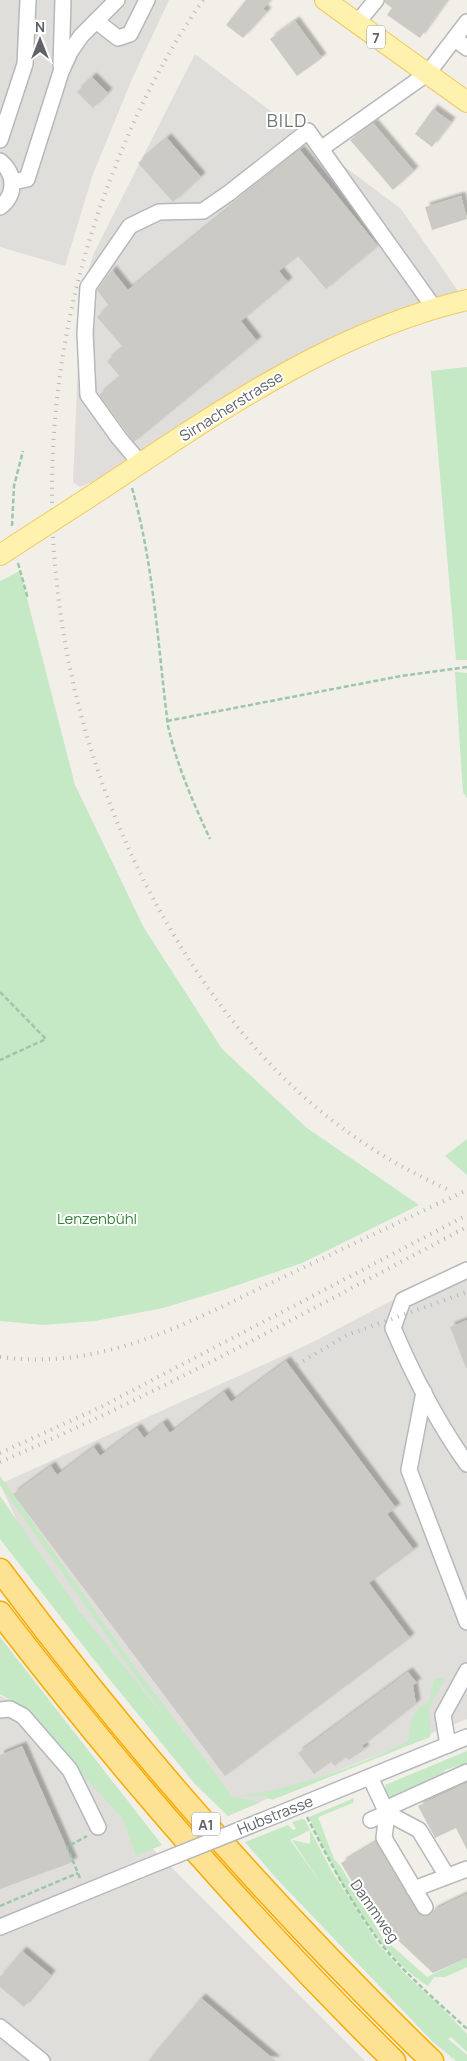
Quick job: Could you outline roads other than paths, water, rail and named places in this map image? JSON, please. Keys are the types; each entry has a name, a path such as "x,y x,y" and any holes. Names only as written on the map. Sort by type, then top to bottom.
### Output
{"highway":[{"name":"A1","path":"0,1570 101,1700 223,1844 340,1969 432,2061"},
{"name":"A1","path":"0,1614 100,1741 185,1841 300,1966 394,2061"}],"main road":[{"name":"7","path":"325,0 467,102"},
{"name":"Sirnacherstrasse","path":"11,548 249,393 294,367 349,342 435,309 467,300"}],"street":[{"path":"0,140 25,64 28,0"},
{"path":"59,0 61,72"},
{"path":"13,182 27,179 61,72 70,52 81,36 117,0"},
{"path":"96,21 118,38 124,37 130,34 147,0"},
{"path":"358,24 376,0"},
{"path":"322,148 428,73 467,22"},
{"path":"454,39 467,48"},
{"path":"134,468 118,438 88,395 85,333 88,287 130,226 159,212 203,211 308,131 322,148 435,309"},
{"path":"0,161 7,167 13,182 10,197 0,207"},
{"path":"467,1270 403,1300 393,1328 406,1360 454,1446 467,1464"},
{"path":"424,1392 409,1470 467,1622"},
{"path":"448,1745 443,1715 467,1670"},
{"path":"0,1710 10,1709 23,1716 70,1770 98,1827"},
{"name":"Hubstrasse","path":"0,1928 467,1737"},
{"path":"371,1820 467,1772"},
{"path":"370,1777 386,1811 384,1838 425,1907"},
{"path":"386,1811 419,1830 447,1876"},
{"path":"414,1889 467,1869"},
{"path":"0,2027 42,2061"}],"railway":[{"path":"203,0 189,20 153,82 114,170 82,266 61,365 52,464 55,564 69,662 94,759 130,852 178,942 204,982 261,1055 293,1087 327,1116 364,1143 404,1167 447,1189"},
{"path":"0,1357 38,1359 75,1357 110,1350 145,1339 212,1311 467,1190"},
{"path":"0,1453 99,1408 467,1215"},
{"path":"0,1462 119,1408 177,1379 467,1227"},
{"path":"291,1368 347,1335 467,1292"}],"district":[{"name":"BILD","path":"287,120"}],"park label":[{"name":"Lenzenbühl","path":"97,1218"}]}
